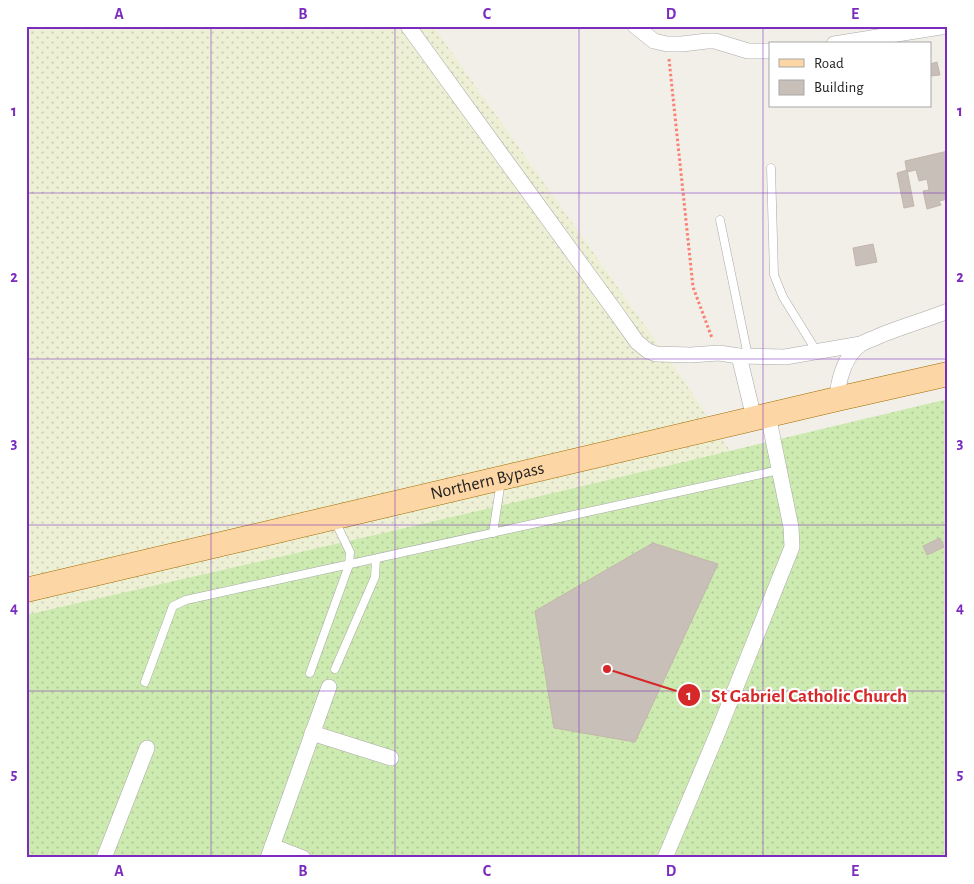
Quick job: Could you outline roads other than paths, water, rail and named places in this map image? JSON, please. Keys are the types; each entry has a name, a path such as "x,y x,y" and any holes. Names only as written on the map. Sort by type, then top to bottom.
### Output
{"main road":[{"name":"Northern Bypass","path":"26,590 761,416 948,374"}],"street":[{"path":"408,26 637,342 648,351 656,354 692,355 719,353 743,356 784,357 861,344 948,312"},
{"path":"635,26 654,41 667,44 707,41 748,51 769,51"},
{"path":"847,42 947,26"},
{"path":"837,399 842,371 851,355 861,344"},
{"path":"665,858 792,547 791,527 779,470 743,356"},
{"path":"303,858 270,852 329,687"},
{"path":"312,733 391,758"},
{"path":"104,858 147,748"}],"lane":[{"path":"771,168 774,275 783,297 817,352"},
{"path":"720,220 743,356"},
{"path":"145,682 174,606 186,600 779,470"},
{"path":"493,533 501,478"},
{"path":"310,673 349,565 350,552 333,518"},
{"path":"335,669 375,577 376,559"}],"place":[{"name":"St Gabriel Catholic Church","path":"607,669"}]}
